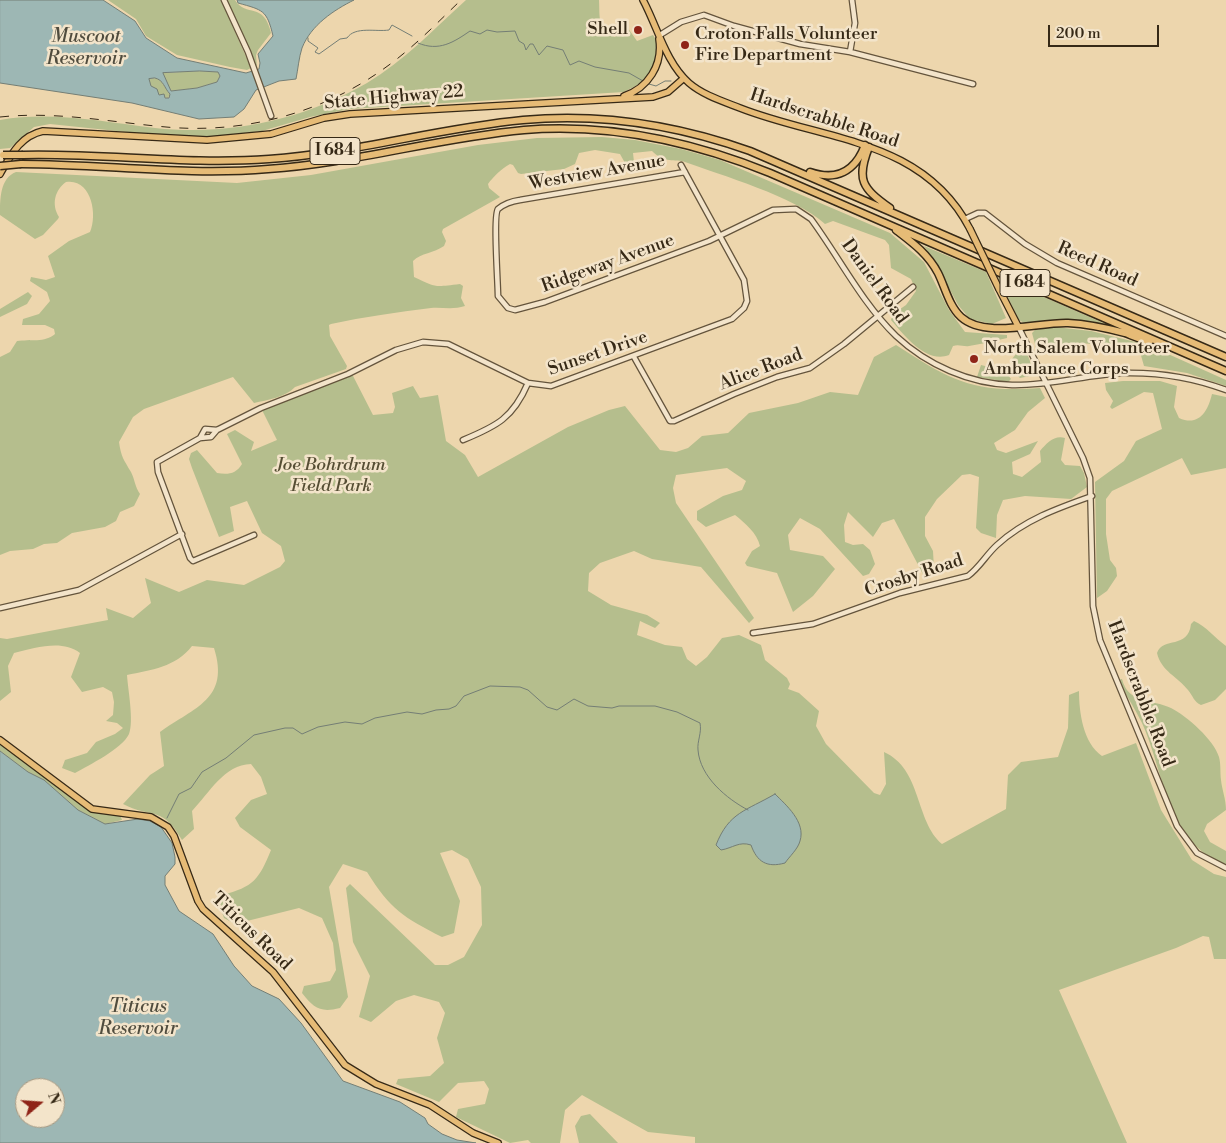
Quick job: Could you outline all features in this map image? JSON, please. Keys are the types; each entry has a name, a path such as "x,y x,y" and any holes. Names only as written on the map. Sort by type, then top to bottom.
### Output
{"highway":[{"name":"I 684","path":"1,156 23,154 193,161 252,160 310,155 510,121 570,118 631,122 684,131 724,142 784,166 1226,357"},
{"name":"I 684","path":"0,166 21,164 192,171 252,171 317,164 510,132 550,129 604,130 656,137 713,152 770,173 1226,370"},
{"path":"784,166 795,166 822,176 834,176 852,167 867,146"},
{"path":"867,146 862,167 864,183 874,198 896,214"},
{"path":"890,224 919,248 930,260 953,307 961,317 982,328 1046,323 1080,324 1160,342"}],"main road":[{"path":"604,99 659,96 668,92 684,78 643,0"},
{"path":"604,99 633,92 650,78 658,63 660,51 657,27"},
{"name":"Hardscrabble Road","path":"684,78 700,91 751,112 867,146 894,156 924,174 944,191 965,219 1018,326"},
{"name":"State Highway 22","path":"0,174 12,153 23,140 35,133 46,131 179,140 207,140 271,134 316,120 345,114 604,99"},
{"name":"Titicus Road","path":"0,740 93,810 151,817 168,827 174,836 198,901 203,909 273,972 345,1065 376,1084 430,1105 473,1133 498,1143"}],"street":[{"path":"224,0 255,70 271,116"},
{"path":"850,52 855,23 852,0"},
{"path":"660,35 680,22 704,14 734,26 800,44 850,52 974,84"},
{"name":"Sunset Drive","path":"182,534 157,468 160,460 200,438 205,429 217,430 261,408 348,374 396,350 423,342 455,347 528,383 551,386 721,325 739,314 747,301 744,280 681,165"},
{"name":"Westview Avenue","path":"505,305 498,296 496,213 498,209 513,201 685,172"},
{"name":"Daniel Road","path":"720,235 773,210 791,208 802,211 818,229 878,315 895,335 915,352 948,370 974,379 1000,384 1146,373 1187,378 1226,390"},
{"name":"Reed Road","path":"965,219 978,213 985,213 1025,244 1056,262 1226,336"},
{"name":"Ridgeway Avenue","path":"505,305 515,310 545,302 709,241 720,235"},
{"name":"Alice Road","path":"634,357 664,412 670,421 674,421 734,394 810,368 844,344 913,287"},
{"name":"Hardscrabble Road","path":"1018,326 1087,468 1092,496 1093,606 1100,640 1176,826 1197,853 1226,868"},
{"path":"463,440 502,421 515,409 528,383"},
{"path":"200,438 211,437 217,430"},
{"name":"Crosby Road","path":"753,633 812,624 902,592 968,576 978,569 996,545 1026,523 1054,509 1092,496"},
{"path":"0,608 78,591 182,534 190,558 193,561 254,535"}],"green space":[{"path":"108,0 221,0 251,68 247,70 177,55 146,36 136,19"},
{"path":"227,0 235,0 244,8 259,13 268,23 271,33 258,50 256,55 257,67"},
{"path":"466,0 599,0 602,26 615,37 621,32 625,24 637,41 653,35 656,40 657,53 653,66 645,78 624,92 350,109 310,117 262,131 210,137 155,135 50,124 34,127 10,148 0,149 0,120 58,117 155,128 210,130 238,127 291,116 343,96 381,74 394,65"},
{"path":"218,72 220,76 217,82 197,88 171,91 162,73"},
{"path":"155,78 162,82 170,94 168,98 161,96 153,89 149,79"},
{"path":"602,137 635,140 681,149 720,160 890,233 924,262 949,310 965,332 1007,335 1007,338 969,346 953,346 949,355 940,357 924,352 909,340 891,320 893,314 906,305 916,291 911,279 891,268 889,245 885,240 833,221 825,224 795,204 737,180 682,161 662,158 652,151 633,153 634,162 630,167 625,163 620,154 595,150 579,153 575,164 564,169 521,174 510,164 503,168 488,184 489,188 500,197 443,229 442,232 446,241 444,246 413,261 414,277 436,286 460,284 463,286 461,298 465,306 406,311 331,324 329,325 330,336 347,366 346,369 295,387 276,398 254,403 233,377 144,409 133,417 119,442 122,455 140,494 134,506 120,512 116,521 105,527 72,533 57,543 44,544 33,549 10,551 0,555 0,357 10,352 17,341 42,340 55,334 54,329 45,325 22,325 23,319 39,314 50,301 47,292 30,281 31,277 46,280 55,277 48,256 69,241 90,232 93,216 93,207 87,191 75,182 66,182 59,189 55,198 58,219 43,235 35,239 0,215 2,190 11,175 16,172 237,183 311,175 478,145 537,138"},
{"path":"924,246 986,272 1006,318 992,324 970,319 958,305 936,263"},
{"path":"998,277 1117,329 1060,320 1024,323 1019,320"},
{"path":"28,292 32,296 27,304 0,317 0,309"},
{"path":"1055,327 1091,331 1148,345 1226,380 1226,386 1187,373 1144,366 1140,352 1099,345 1076,344 1038,355 1032,333 1035,330"},
{"name":"Joe Bohrdrum Field Park","path":"896,345 933,368 964,382 997,388 1040,388 1045,398 1028,412 1015,430 994,443 997,450 1006,453 1038,441 1030,454 1012,462 1013,474 1022,477 1041,462 1040,451 1048,443 1057,438 1065,438 1061,460 1065,465 1080,466 1084,473 1087,487 1071,499 1025,496 1003,500 997,515 996,538 981,533 976,528 979,477 970,474 962,475 937,499 925,517 925,536 933,551 934,569 925,578 894,519 882,523 873,537 848,512 844,525 845,542 853,545 863,544 870,550 875,564 869,574 863,576 820,529 800,518 788,535 790,550 823,556 835,569 813,596 793,612 777,573 747,566 745,563 752,551 760,546 747,525 735,515 706,527 697,520 697,511 723,496 742,490 746,481 727,468 676,475 673,488 676,503 754,618 749,623 701,567 652,559 634,551 600,563 589,573 588,591 611,605 647,615 660,623 655,628 640,621 637,635 665,645 682,647 687,659 696,666 707,657 722,638 739,635 761,645 765,660 787,678 790,684 788,689 799,693 819,711 816,726 826,744 874,793 880,795 886,784 884,752 896,760 905,770 912,783 933,834 942,844 1006,809 1008,775 1021,762 1058,757 1068,728 1069,695 1079,691 1081,717 1086,735 1090,743 1102,756 1136,743 1161,810 1192,860 1214,874 1226,877 1226,959 1214,959 1209,937 1203,936 1176,948 1059,990 1127,1143 695,1143 695,1137 648,1132 582,1095 565,1110 560,1143 531,1143 528,1140 510,1143 456,1117 458,1109 485,1104 489,1089 484,1081 458,1083 439,1102 396,1084 398,1079 430,1076 444,1063 437,1038 445,1013 439,1002 414,995 396,1001 371,1022 359,1017 370,976 353,942 346,888 350,884 435,965 448,965 464,957 482,925 481,887 468,859 452,850 440,853 460,901 454,933 442,937 407,918 383,895 367,872 343,864 329,887 348,997 340,1008 327,1010 318,1008 302,993 304,986 330,981 336,970 333,943 322,918 299,908 235,924 224,918 220,907 222,895 241,889 259,875 271,850 240,827 235,818 251,800 267,794 261,777 251,764 233,769 211,788 192,811 194,829 182,840 175,829 162,817 123,804 150,775 164,766 160,732 197,708 213,690 217,679 218,665 214,648 192,646 186,653 171,663 127,675 131,714 129,734 113,751 75,773 62,768 65,760 87,753 96,742 115,734 123,728 117,723 106,721 113,715 114,702 112,692 103,687 82,692 71,677 80,653 65,646 48,646 14,653 8,666 11,692 0,701 0,638 7,639 108,620 106,608 133,618 151,603 145,578 179,592 207,580 244,585 280,567 285,561 281,546 262,533 247,501 230,507 234,531 219,537 189,459 191,453 197,450 217,473 228,474 234,472 242,464 227,434 235,430 254,442 251,451 277,440 262,410 352,374 373,415 393,413 395,407 392,393 413,386 420,398 438,395 446,441 465,455 478,477 568,427 609,410 625,406 660,450 676,452 688,448 702,436 728,433 749,413 798,403 830,392 858,395 874,357"},
{"path":"1025,350 1030,363 1031,373 1030,376 1020,378 1013,371 1012,359 1016,354"},
{"path":"981,365 1005,371 1011,379 1008,382 977,377"},
{"path":"1160,381 1177,386 1174,407 1179,418 1186,420 1197,419 1202,416 1212,394 1226,397 1226,468 1191,475 1182,458 1112,491 1106,499 1106,534 1110,560 1116,568 1117,576 1107,591 1097,598 1095,482 1124,461 1136,441 1162,429 1153,393 1144,392 1112,409 1110,407 1113,401 1106,390 1105,383"},
{"path":"1194,621 1226,646 1226,689 1215,700 1201,705 1195,701 1184,685 1162,665 1157,653 1164,645 1185,637"},
{"path":"1122,679 1125,687 1135,697 1164,705 1185,717 1206,736 1216,750 1220,760 1226,810 1207,824 1204,831 1210,842 1226,851 1226,865 1206,854 1191,840 1179,823 1170,804 1142,723 1119,683 1118,680"},
{"path":"0,744 87,808 120,815 122,820 105,824 78,810 44,780 28,772 0,751"},
{"path":"590,1114 618,1143 579,1143 575,1126 581,1116"}],"water":[{"name":"Muscoot Reservoir","path":"0,0 103,0 135,21 146,38 177,58 246,73 259,69 258,54 273,36 269,21 263,12 238,3 237,0 354,0 324,19 311,32 302,48 296,79 279,81 256,90 244,109 234,117 199,119 132,103 0,83","holes":["218,72 220,76 217,82 197,88 171,91 163,73","155,78 164,85 170,94 169,98 165,98 164,94 159,95 157,89 151,86 149,79"]},
{"name":"Titicus Reservoir","path":"0,751 28,772 44,780 78,810 105,824 138,819 150,821 161,827 172,843 175,857 175,864 165,876 165,885 179,911 213,934 234,966 252,986 279,999 301,1023 343,1081 400,1102 425,1118 428,1124 442,1134 457,1140 476,1143 0,1143"},
{"path":"775,794 794,814 800,827 799,844 785,863 773,865 764,862 756,856 751,845 739,844 721,850 716,845 721,834 733,819"}],"waterway":[{"path":"308,38 308,41 318,48 315,52 319,54 340,39 347,38 351,34 360,31 389,30 392,25 412,36"},
{"path":"418,43 426,46 439,46 452,42 470,31 480,34 487,30 497,32 515,31 519,41 524,44 526,50 530,44 533,44 539,55 547,46 563,50 570,65 579,61 595,67 629,73 643,81"},
{"path":"649,84 656,86 665,81 671,81"},
{"path":"167,818 179,794 191,788 202,772 226,758 254,735 285,728 293,728 302,734 318,727 345,722 362,724 375,718 407,712 422,714 449,709 456,706 464,696 490,686 520,687 528,690 547,707 557,710 574,699 588,706 612,708 619,706 655,706 677,712 700,723 698,750 704,769 709,778 723,793 748,810"}],"railway":[{"path":"0,117 62,116 166,127 195,128 251,124 279,118 333,98 382,70 413,45 461,0"}],"place":[{"name":"Shell","path":"638,30"},
{"name":"Croton Falls Volunteer Fire Department","path":"685,45"},
{"name":"North Salem Volunteer Ambulance Corps","path":"974,359"}]}
